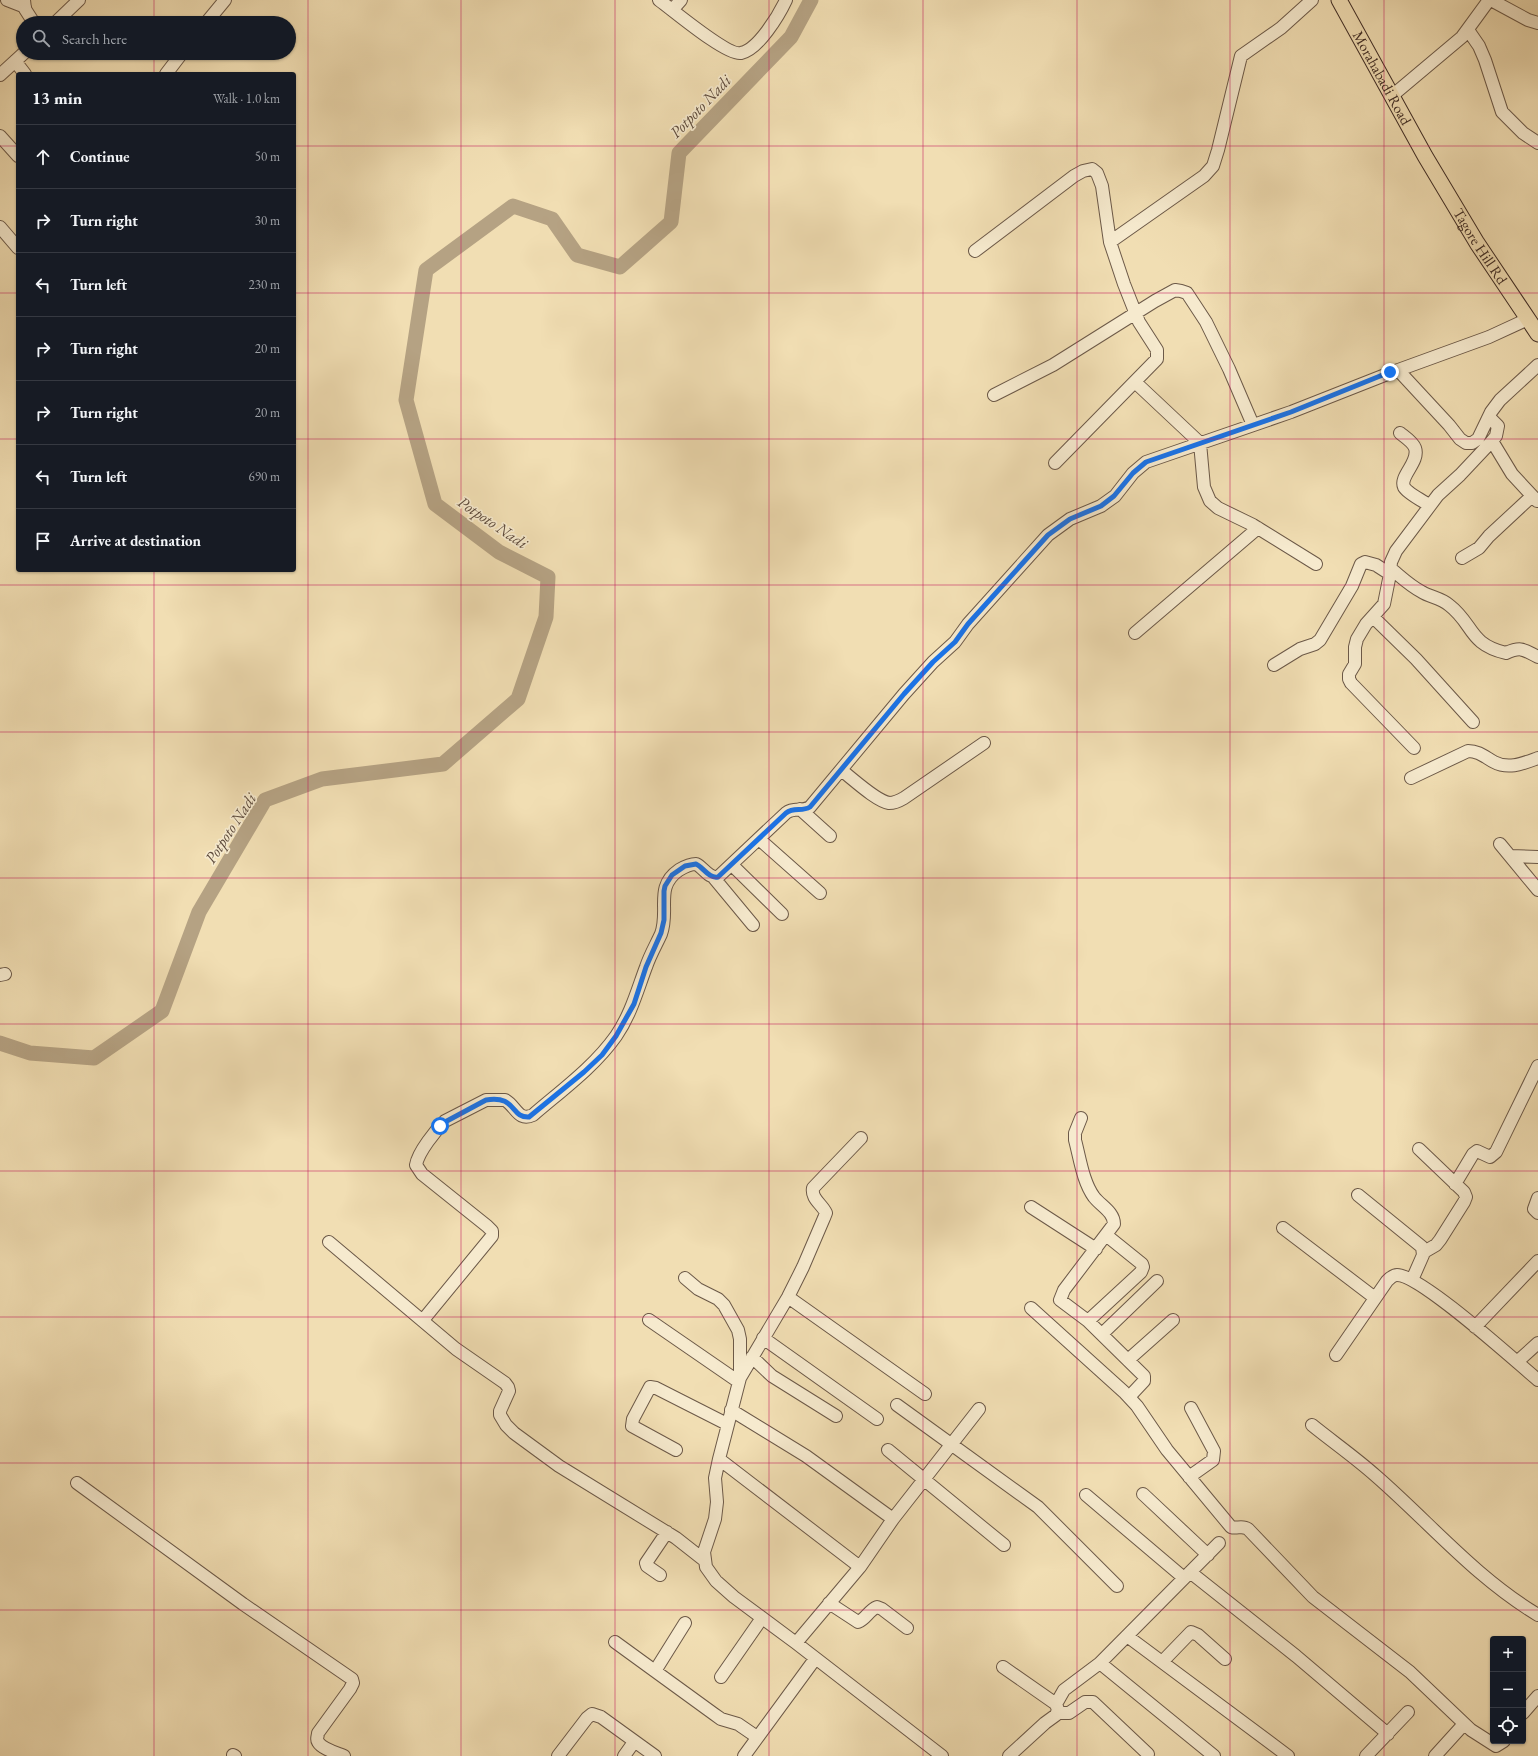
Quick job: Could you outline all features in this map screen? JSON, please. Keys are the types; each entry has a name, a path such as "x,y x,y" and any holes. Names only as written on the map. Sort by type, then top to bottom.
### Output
{"main road":[{"name":"Morahabadi Road","path":"1339,0 1393,95 1425,156"},
{"name":"Tagore Hill Rd","path":"1425,156 1477,243 1538,334"}],"street":[{"path":"7,0 24,3 30,16"},
{"path":"62,16 79,0"},
{"path":"212,16 225,0"},
{"path":"659,0 724,47 740,54 749,51 758,42 786,0"},
{"path":"673,10 681,0"},
{"path":"1110,242 1204,176 1212,166 1218,150 1241,56 1282,28 1312,0"},
{"path":"1393,95 1462,37 1490,0 1528,20 1538,23"},
{"path":"1468,30 1482,53 1502,112 1523,132 1538,143"},
{"path":"0,75 16,60"},
{"path":"20,60 24,72"},
{"path":"168,72 177,60"},
{"path":"0,136 16,154"},
{"path":"975,251 1074,176 1083,171 1092,169 1096,173 1102,186 1110,242 1124,284 1143,329 1154,343 1158,354 1154,364 1055,463"},
{"path":"0,227 16,246"},
{"path":"994,395 1053,365 1135,312 1175,290 1187,293 1215,340 1253,425"},
{"path":"714,878 718,877 732,865 790,810 807,809 810,807 904,694 933,662 955,642 968,624 1048,535 1070,519 1101,506 1114,496 1133,473 1146,462 1291,412 1394,371 1489,337 1528,319"},
{"path":"1394,371 1445,421 1460,439 1466,443 1472,443 1478,439 1495,406 1505,394 1538,365"},
{"path":"1135,382 1200,443 1204,487 1210,501 1228,514 1258,528 1316,564"},
{"path":"1414,748 1351,683 1349,674 1355,664 1355,647 1357,639 1366,624 1384,604 1390,571 1396,551 1438,494 1460,475 1496,436 1498,426 1489,417"},
{"path":"1400,432 1411,442 1415,448 1416,454 1403,480 1403,485 1406,489 1429,505"},
{"path":"1462,558 1479,548 1489,536 1535,499 1512,474 1492,441"},
{"path":"1135,633 1258,528"},
{"path":"1274,665 1300,649 1315,644 1320,640 1352,586 1361,564 1365,562 1370,562 1390,571 1418,590 1449,604 1457,612 1472,634 1484,644 1506,653 1517,648 1523,649 1538,657"},
{"path":"1373,617 1416,659 1473,722"},
{"path":"841,770 880,799 890,803 904,798 984,743"},
{"path":"1411,778 1468,751 1474,751 1496,763 1507,766 1538,758"},
{"path":"800,809 830,836"},
{"path":"758,839 820,893"},
{"path":"1500,844 1538,890"},
{"path":"1510,856 1538,857"},
{"path":"423,1320 492,1236 492,1231 487,1226 422,1174 416,1165 420,1154 440,1126 486,1100 505,1100 509,1102 518,1114 524,1117 529,1117 584,1072 602,1055 616,1036 634,1004 646,967 662,927 664,920 664,891 668,879 672,875 692,864 700,866 714,878 753,925"},
{"path":"732,865 782,914"},
{"path":"1455,1184 1473,1154 1477,1151 1490,1157 1496,1152 1538,1066"},
{"path":"1081,1118 1075,1133 1075,1140 1089,1189 1114,1219 1114,1224 1061,1296 1060,1300 1088,1321 1145,1378 1142,1384 1129,1397"},
{"path":"739,1380 804,1267 826,1213 815,1199 812,1192 813,1188 861,1138"},
{"path":"1412,1280 1424,1252 1436,1245 1440,1240 1466,1197 1464,1192 1419,1149"},
{"path":"1358,1194 1418,1243 1424,1252"},
{"path":"1538,1198 1534,1206 1534,1209 1538,1213"},
{"path":"1031,1207 1096,1249"},
{"path":"1283,1228 1375,1298"},
{"path":"1088,1321 1141,1272 1143,1267 1142,1264 1106,1236"},
{"path":"329,1242 456,1349 508,1387 507,1395 500,1411 500,1415 506,1425 514,1433 559,1466 667,1532 704,1560"},
{"path":"1475,1327 1538,1262"},
{"path":"1336,1355 1387,1281 1394,1275 1398,1275 1412,1280 1440,1299 1538,1380"},
{"path":"685,1278 698,1288 718,1299 738,1330 740,1339 739,1380 715,1478 717,1502 715,1519 704,1552 706,1567 716,1581 762,1618 796,1642 815,1659 942,1756"},
{"path":"1102,1334 1157,1280"},
{"path":"788,1297 925,1394"},
{"path":"1031,1308 1129,1397 1137,1406 1166,1450 1231,1527 1234,1528 1242,1526 1248,1528 1313,1597 1410,1672 1434,1693 1464,1724 1490,1742"},
{"path":"649,1320 739,1380"},
{"path":"1128,1360 1173,1320"},
{"path":"763,1338 877,1419"},
{"path":"1517,1362 1538,1343"},
{"path":"752,1357 776,1379 836,1416"},
{"path":"676,1450 632,1426 633,1419 650,1387 656,1388 728,1424"},
{"path":"897,1405 1023,1495 1048,1516 1117,1586"},
{"path":"1189,1478 1213,1460 1214,1456 1214,1451 1191,1408"},
{"path":"796,1642 860,1567 893,1519 979,1409"},
{"path":"731,1410 806,1456 893,1519"},
{"path":"1312,1425 1377,1476 1457,1552 1486,1577 1538,1615"},
{"path":"888,1450 1004,1545"},
{"path":"719,1459 860,1567"},
{"path":"77,1483 243,1604 352,1679 353,1683 350,1689 318,1733 317,1739 318,1743 322,1746 344,1756"},
{"path":"1143,1494 1208,1555"},
{"path":"1086,1495 1187,1575 1296,1656 1388,1734"},
{"path":"660,1576 647,1566 646,1563 667,1532"},
{"path":"1009,1756 1057,1709 1064,1690 1100,1663 1219,1543"},
{"path":"829,1604 858,1622 862,1621 873,1609 877,1607 882,1609 907,1628"},
{"path":"721,1677 762,1618"},
{"path":"655,1671 685,1623"},
{"path":"1162,1662 1191,1632 1198,1635 1225,1659"},
{"path":"1127,1636 1288,1756"},
{"path":"616,1642 721,1719 738,1724 757,1737"},
{"path":"744,1756 815,1659"},
{"path":"1100,1663 1214,1756"},
{"path":"1002,1667 1057,1709 1069,1713 1086,1702 1093,1702 1148,1754"},
{"path":"1526,1710 1538,1696"},
{"path":"1366,1756 1408,1712"},
{"path":"558,1756 587,1718 592,1714 601,1717 655,1756"},
{"path":"1435,1756 1464,1724"},
{"path":"624,1756 634,1742"}],"waterway":[{"name":"Potpoto Nadi","path":"0,1043 30,1053 94,1058 162,1011 199,912 265,800 322,779 443,764 518,699 546,617 548,577 499,552 435,504 406,400 426,270 513,206 552,219 577,255 620,267 671,222 679,153 791,37 811,0"}],"route":[{"path":"440,1126 486,1100 492,1099 505,1100 509,1102 518,1114 524,1117 529,1117 584,1072 602,1055 624,1024 634,1004 646,967 661,933 664,920 664,891 668,879 685,866 692,864 700,866 714,878 718,877 786,813 790,810 803,810 810,807 904,694 933,662 960,637 968,624 1037,546 1059,526 1070,519 1101,506 1114,496 1133,473 1146,462 1291,412 1390,372"}]}
